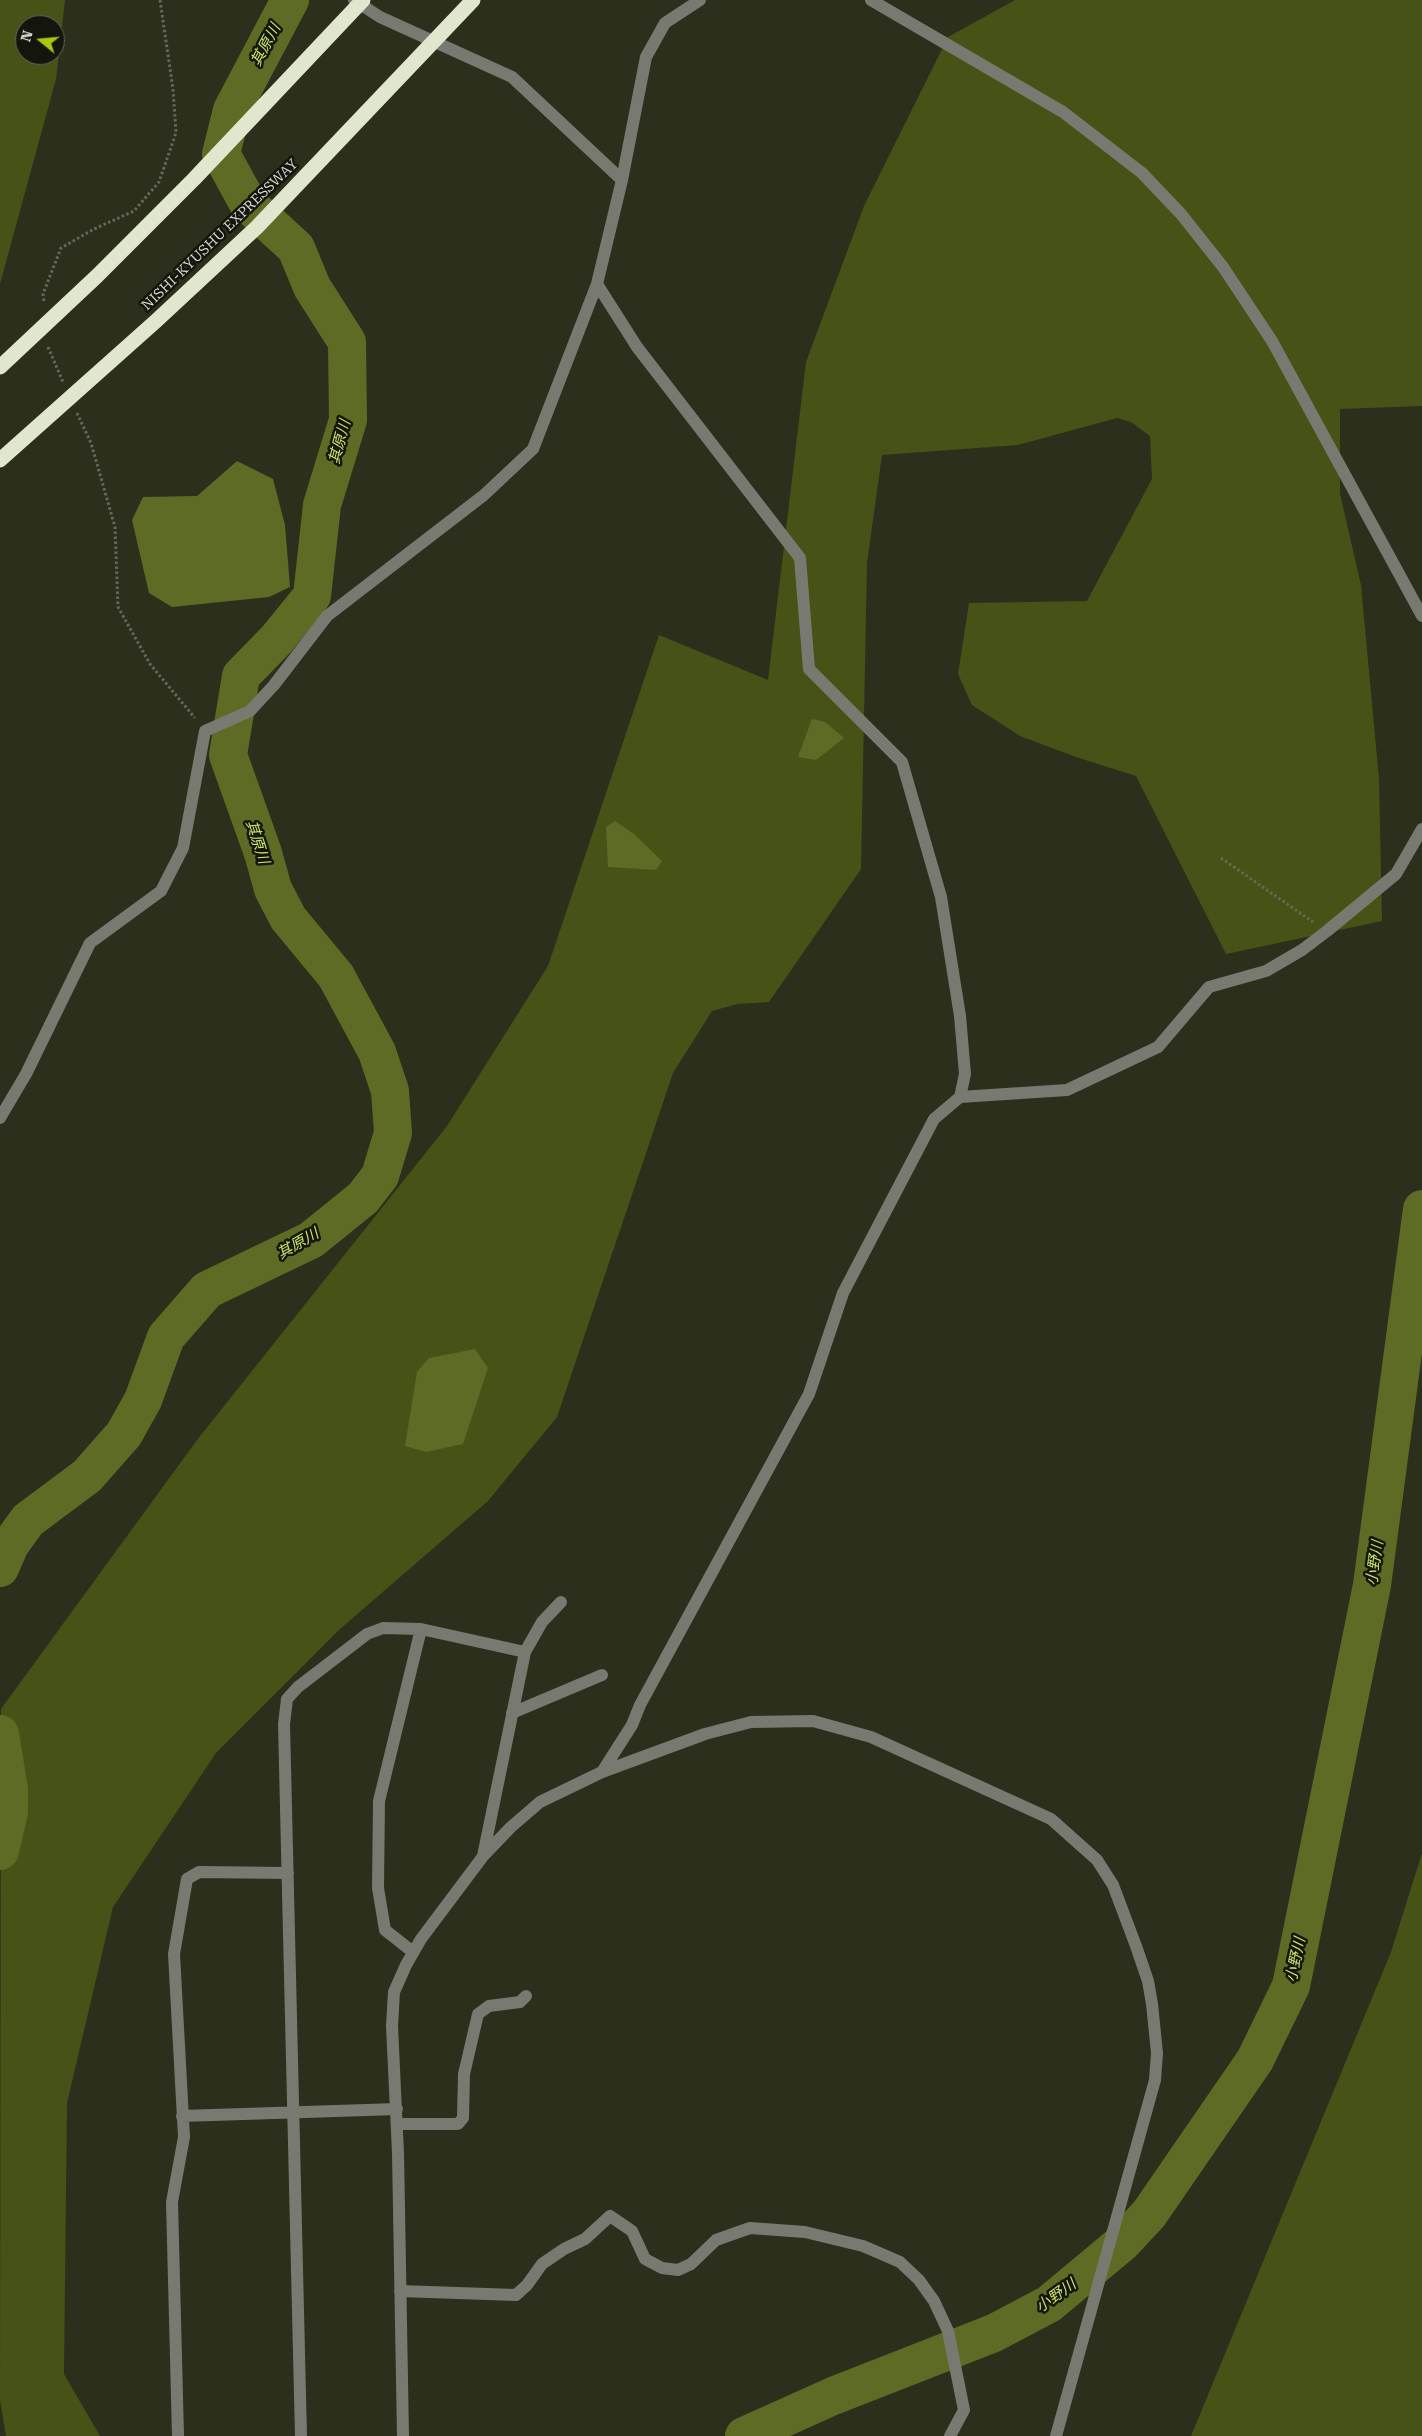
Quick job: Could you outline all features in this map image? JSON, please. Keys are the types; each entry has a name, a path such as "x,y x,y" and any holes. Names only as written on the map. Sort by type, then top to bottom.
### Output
{"highway":[{"path":"0,368 194,179 363,0"},
{"name":"NISHI-KYUSHU EXPRESSWAY","path":"0,460 256,227 473,0"}],"street":[{"path":"354,0 380,17 512,77 622,180"},
{"path":"0,1118 26,1074 90,943 161,891 183,848 205,731 250,711 274,685 327,616 484,495 533,449 597,284 622,180 646,57 665,23 700,0"},
{"path":"871,0 1063,112 1142,173 1181,214 1223,267 1272,341 1422,616"},
{"path":"597,284 637,347 800,558 809,669 902,762 940,897 960,1016 965,1074 960,1097"},
{"path":"602,1772 632,1725 640,1705 809,1394 843,1293 934,1119 960,1097 1067,1090 1158,1047 1210,987 1266,971 1302,950 1327,931 1396,874 1422,829"},
{"path":"483,1856 525,1652 542,1622 561,1602"},
{"path":"301,2436 284,1724 287,1699 298,1686 367,1634 383,1628 421,1629 525,1652"},
{"path":"413,1952 385,1930 378,1888 379,1801 421,1629"},
{"path":"512,1713 602,1674"},
{"path":"403,2436 397,2109 392,2026 394,1992 413,1952 483,1856 511,1826 540,1802 602,1772 704,1734 751,1722 813,1720 871,1737 1051,1819 1097,1860 1113,1885 1136,1946 1150,1989 1157,2053 1155,2080 1120,2209 1082,2336 1056,2436"},
{"path":"178,2436 172,2202 184,2137 174,1954 187,1879 199,1872 288,1873"},
{"path":"397,2124 458,2124 463,2118 464,2074 478,2014 489,2006 520,2002 526,1996"},
{"path":"182,2116 293,2114 397,2109"},
{"path":"400,2291 516,2296 527,2285 542,2264 564,2249 585,2239 610,2216 632,2231 645,2259 662,2268 678,2270 691,2264 716,2240 750,2228 805,2232 863,2246 900,2262 919,2280 934,2301 948,2331 957,2366 964,2410 950,2436"}],"path":[{"path":"1221,858 1327,931"}],"shaded area":[{"path":"0,0 65,0 63,15 15,15 15,65 58,65 56,79 0,284"},
{"path":"1015,0 1422,0 1422,406 1340,409 1340,494 1361,585 1379,779 1382,921 1226,954 1136,776 1076,757 1020,736 972,705 958,674 969,603 1087,601 1152,479 1150,436 1131,422 1117,418 1018,445 882,455 867,563 861,869 769,1002 737,1004 712,1011 673,1073 557,1417 488,1501 340,1629 216,1753 113,1907 67,2103 64,2374 100,2436 6,2436 0,2400 1,1709 197,1440 447,1126 548,966 659,635 768,680 806,362 864,206 948,37"},
{"path":"237,461 273,479 285,525 290,587 269,597 172,607 149,593 132,520 143,497 197,496"},
{"path":"812,719 825,722 844,738 816,760 798,757"},
{"path":"615,821 634,834 662,861 656,870 608,867 606,827"},
{"path":"475,1349 488,1368 463,1444 426,1452 405,1446 417,1372 429,1358"},
{"path":"1422,1853 1422,2436 1191,2436 1391,1952"}],"waterway":[{"name":"其原川","path":"0,1568 10,1545 28,1520 87,1476 124,1434 143,1400 166,1337 207,1290 311,1240 363,1198 380,1176 393,1133 390,1091 377,1052 336,976 288,918 273,889 263,853 228,755 241,676 277,639 312,596 322,505 348,420 347,342 312,287 296,248 249,205 221,154 232,110 290,0"},
{"name":"小野川","path":"744,2436 833,2396 994,2333 1049,2304 1122,2243 1149,2214 1255,2060 1291,1986 1372,1585 1422,1209"},
{"name":"其原川","path":"0,1734 9,1789 9,1812 0,1851"}]}
